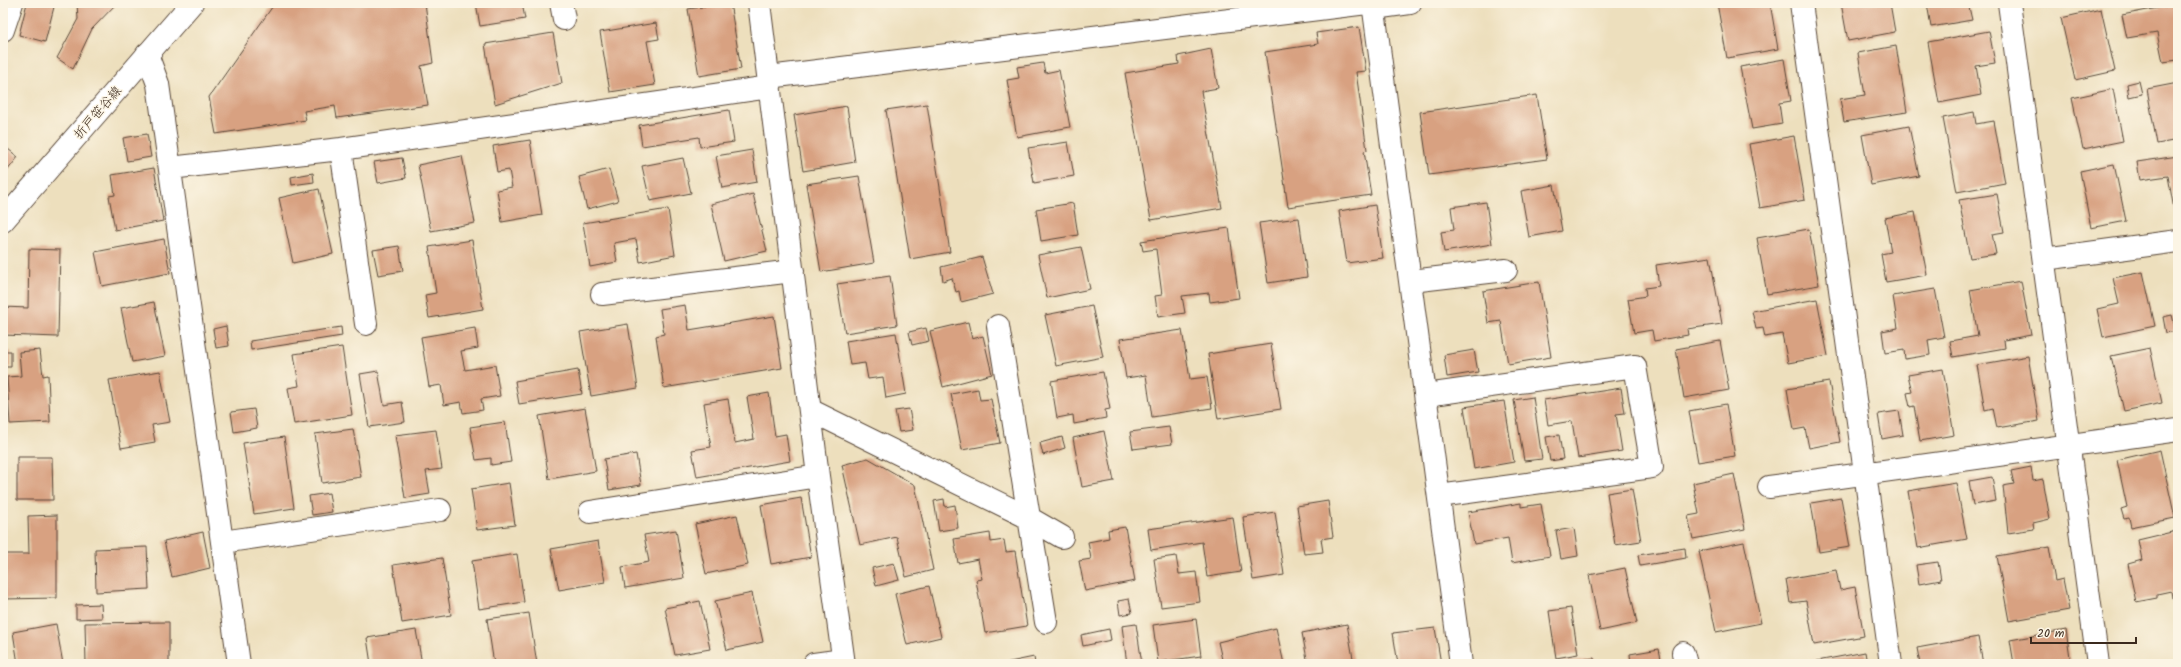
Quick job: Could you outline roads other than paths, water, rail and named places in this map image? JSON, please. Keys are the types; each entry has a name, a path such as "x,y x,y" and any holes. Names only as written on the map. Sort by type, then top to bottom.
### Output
{"street":[{"path":"3,30 12,3"},
{"name":"折戸笹谷線","path":"3,222 192,3"},
{"path":"759,3 818,476 843,662 814,664"},
{"path":"170,168 341,149 770,82 1371,5 1410,3"},
{"path":"1801,3 1891,664"},
{"path":"2009,3 2098,664"},
{"path":"1371,5 1462,664"},
{"path":"147,54 158,84 239,664"},
{"path":"341,149 366,324"},
{"path":"2044,259 2178,241"},
{"path":"1410,281 1506,270"},
{"path":"602,294 793,271"},
{"path":"998,326 1046,622"},
{"path":"1426,395 1635,366 1652,467 1439,496"},
{"path":"810,410 1029,518 1062,536"},
{"path":"1769,487 2068,444 2178,430"},
{"path":"590,512 818,476"},
{"path":"222,542 440,510"}]}
